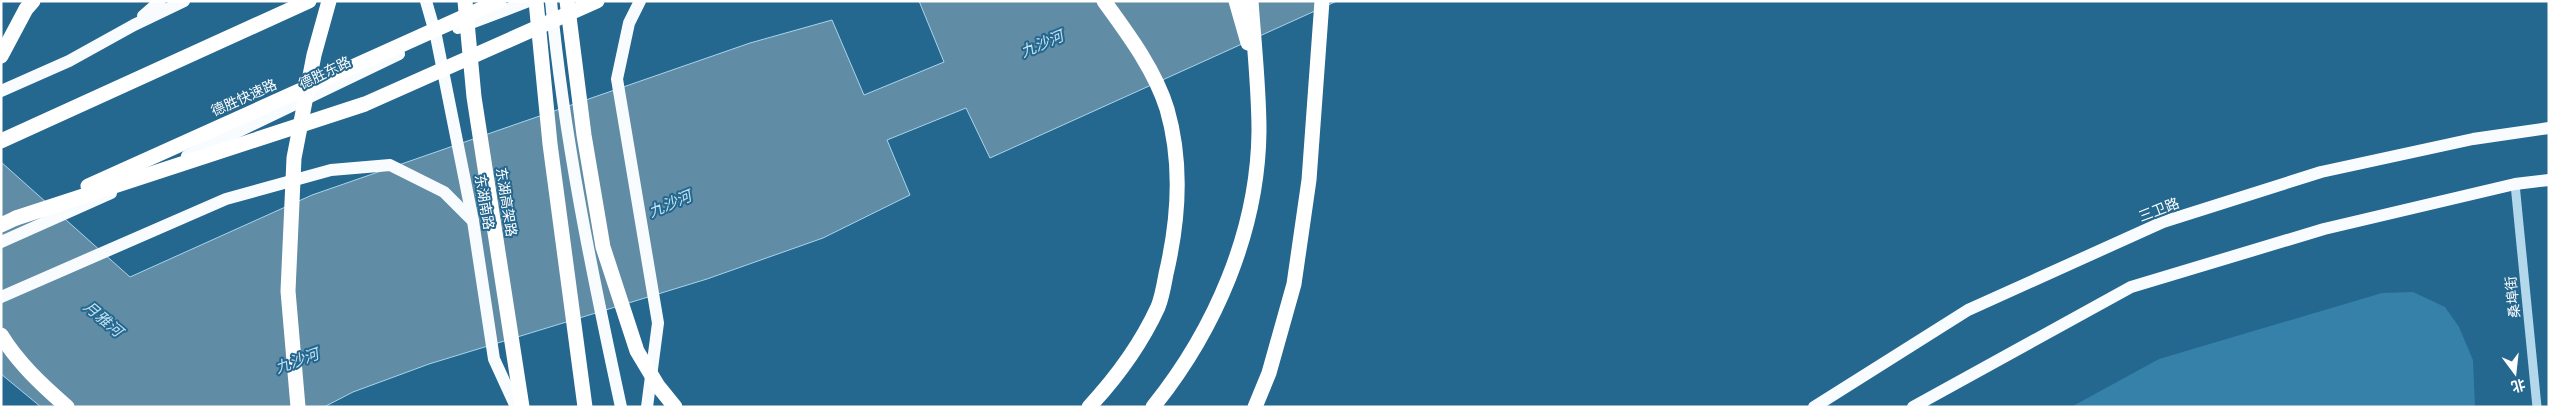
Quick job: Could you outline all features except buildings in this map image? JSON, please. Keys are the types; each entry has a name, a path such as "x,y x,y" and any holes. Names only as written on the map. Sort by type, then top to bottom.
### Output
{"highway":[{"path":"1,56 26,9 33,1"},
{"path":"1,140 310,1"},
{"path":"298,407 288,291 294,158 314,54 330,1"},
{"name":"东湖高架路","path":"465,1 474,97 522,407"},
{"name":"德胜快速路","path":"1,225 499,1"},
{"path":"536,1 550,144 585,407"},
{"path":"568,1 584,135 603,248 637,351 658,386 675,407"},
{"path":"16,218 365,104 597,1"},
{"path":"1089,407 1134,352 1159,305 1173,246 1179,196 1176,146 1166,107 1146,63 1104,1"},
{"path":"1236,1 1256,74"},
{"path":"1153,407 1168,389 1211,320 1238,253 1253,192 1259,132 1251,1"},
{"path":"1255,407 1269,373 1294,284 1309,180 1322,1"},
{"path":"1,335 11,350 40,383 67,407"}],"main road":[{"path":"134,25 160,1"},
{"path":"1,91 69,61 134,25 184,1"},
{"name":"东湖南路","path":"426,1 436,36 473,221 494,359 516,407"},
{"name":"德胜东路","path":"1,242 130,184 436,36 529,1"},
{"path":"551,1 559,83 605,333 621,407"},
{"path":"640,1 629,23 617,79 658,323 648,407"},
{"name":"三卫路","path":"1814,407 1968,310 2164,222 2322,172 2473,139 2549,128"},
{"path":"1,298 226,199 331,170 390,165 444,192 473,221"},
{"path":"1913,407 2131,287 2324,228 2515,184 2549,180"}],"street":[{"name":"桑埠街","path":"2515,184 2537,407"}],"shaded area":[{"path":"2413,292 2445,307 2459,327 2473,360 2475,407 2071,407 2159,359 2382,293"}],"water":[{"path":"919,1 1337,1 990,158 966,108 887,140 910,195 823,238 707,279 429,364 353,392 324,407 41,407 1,374 1,162 130,277 312,195 750,43 832,20 864,95 944,62"}],"water label":[{"name":"九沙河","path":"1042,44"},
{"name":"九沙河","path":"670,204"},
{"name":"月雅河","path":"103,319"},
{"name":"九沙河","path":"297,361"}]}
